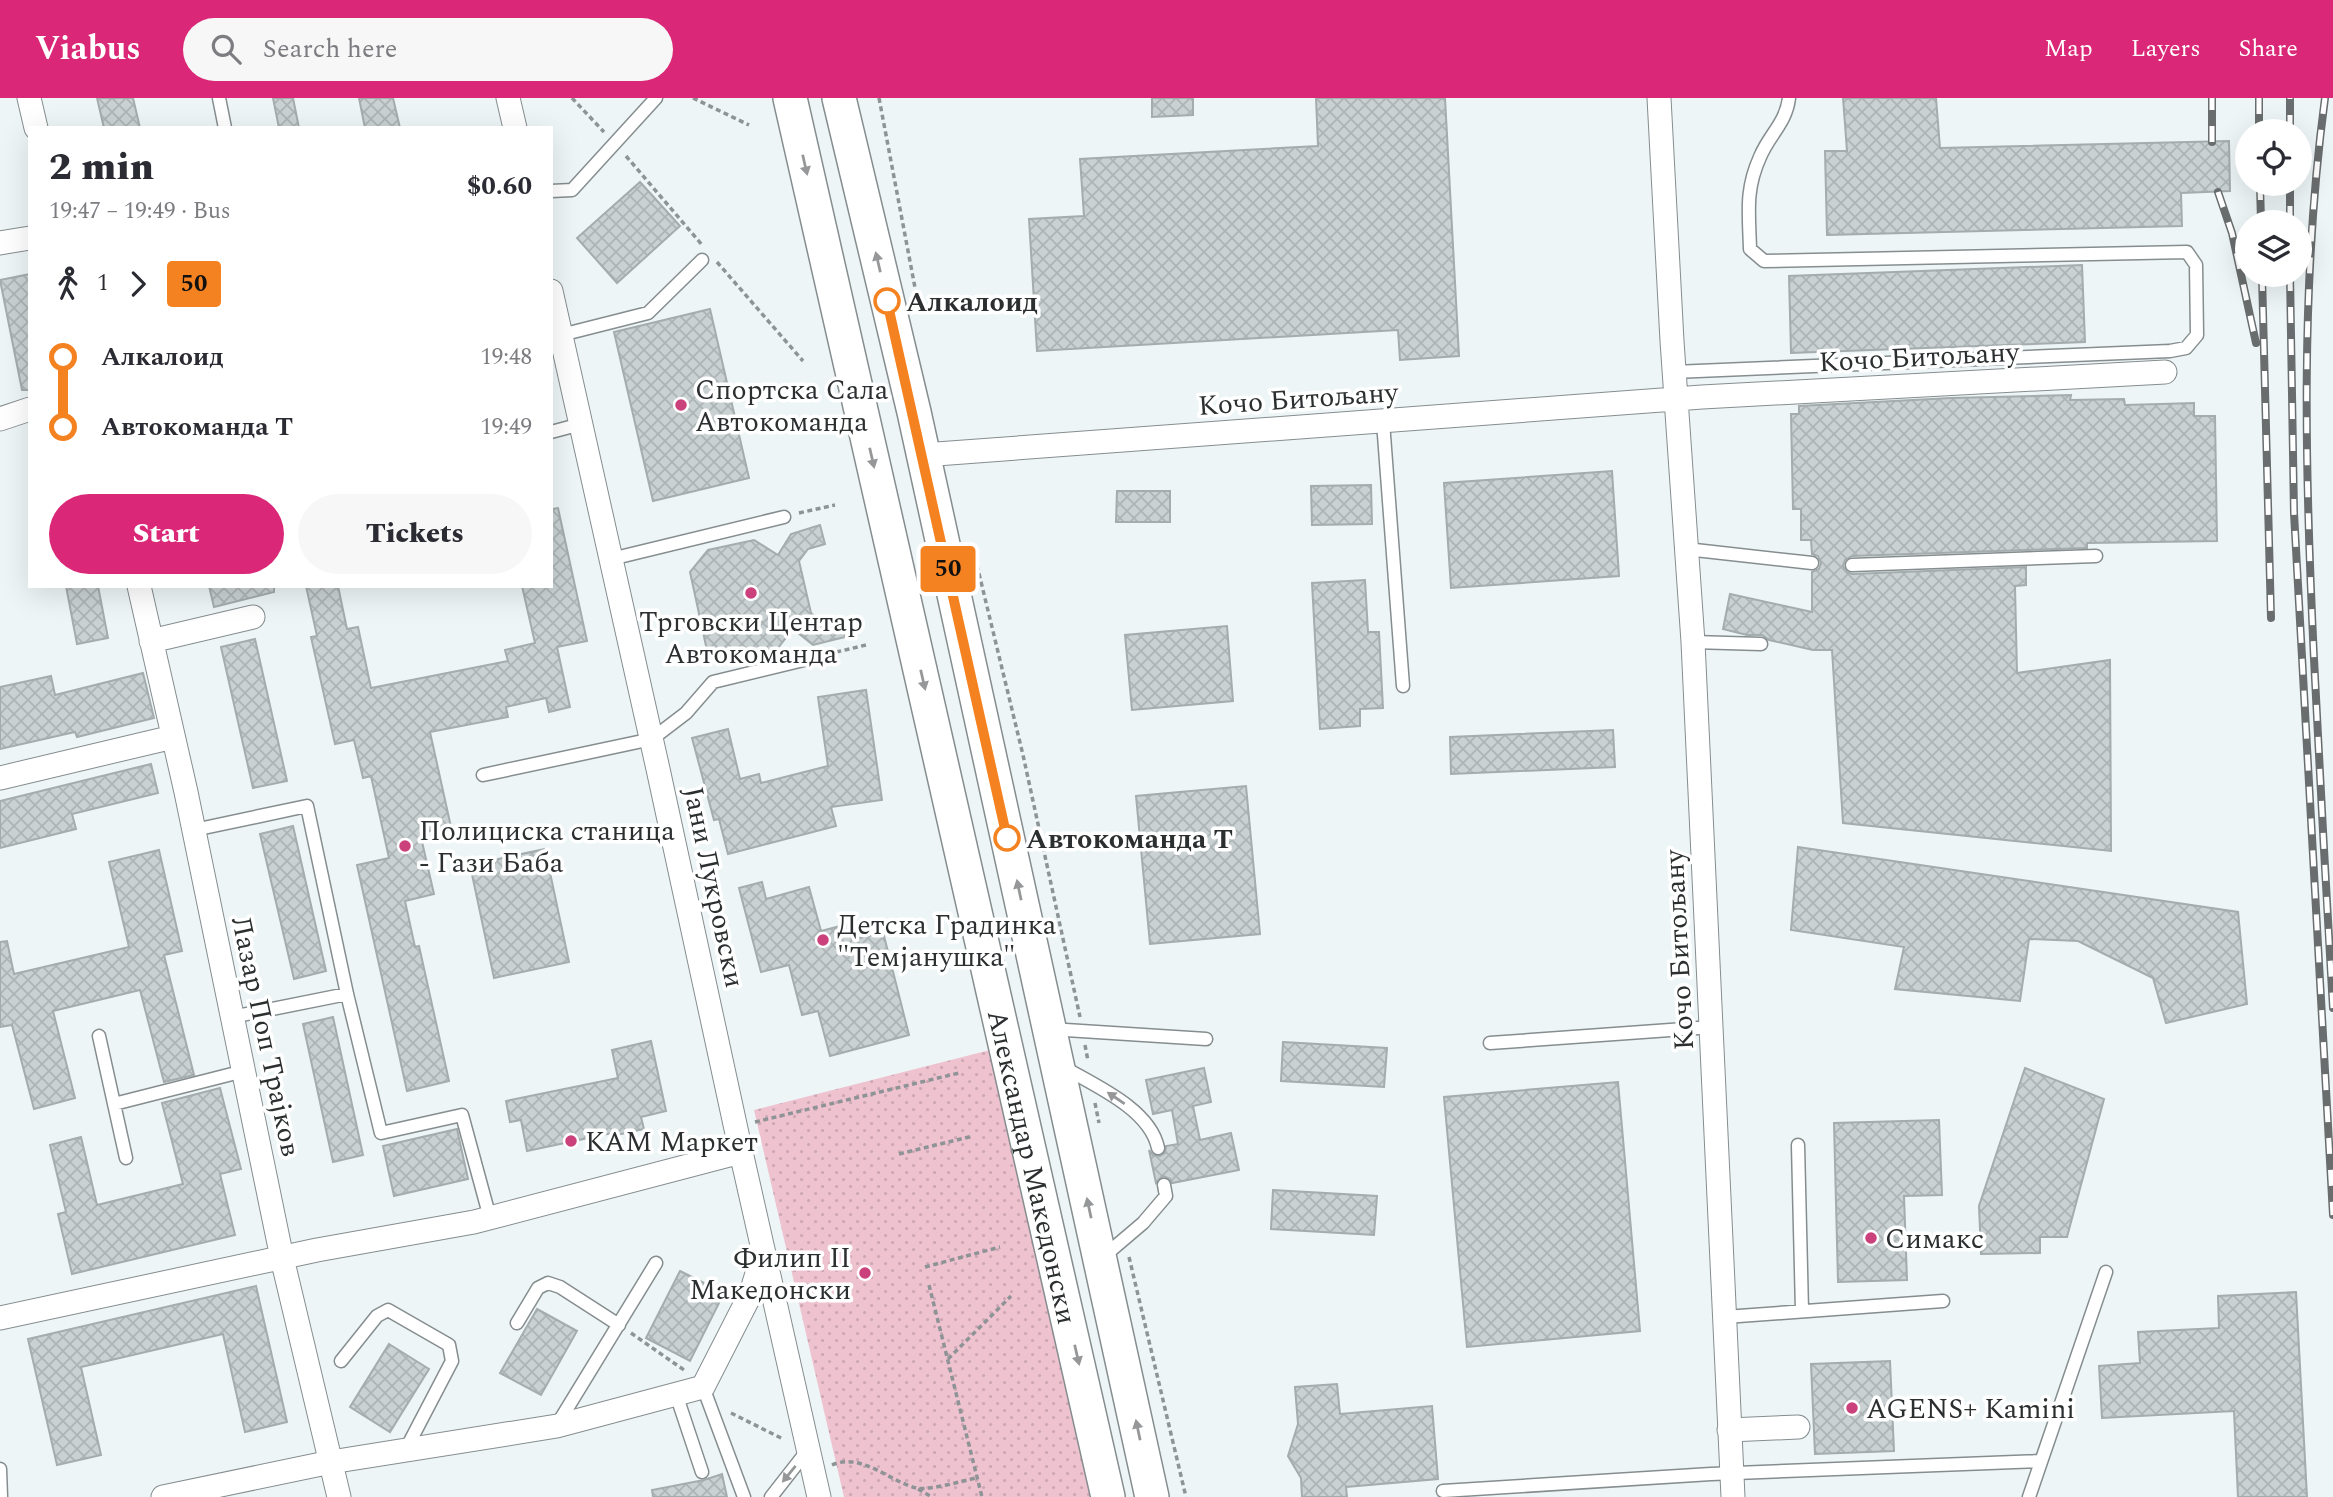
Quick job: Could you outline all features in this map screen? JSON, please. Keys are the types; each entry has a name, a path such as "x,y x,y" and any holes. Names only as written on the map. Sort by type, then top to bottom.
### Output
{"street":[{"path":"29,98 36,126"},
{"path":"508,98 515,126"},
{"name":"Александар Македонски","path":"790,98 1108,1497"},
{"name":"Александар Македонски","path":"839,98 923,455 1057,1064 1112,1249 1153,1497"},
{"name":"Кочо Битољану","path":"1659,98 1674,372 1693,642 1733,1497"},
{"path":"0,243 28,238"},
{"name":"Јани Лукровски","path":"553,300 819,1497"},
{"name":"Кочо Битољану","path":"923,455 1676,400 2165,372"},
{"path":"0,419 28,410"},
{"name":"Лазар Поп Трајков","path":"139,588 194,830 282,1258 339,1497"},
{"path":"151,641 253,617"},
{"path":"0,778 173,737"},
{"path":"0,1318 282,1258 490,1218 741,1152"},
{"path":"163,1497 331,1462 557,1426 703,1387 751,1293 764,1252"},
{"path":"1729,1430 1798,1427"}],"lane":[{"path":"219,98 225,126"},
{"path":"553,191 572,190 656,98"},
{"path":"1674,372 2170,351 2186,348 2197,335 2196,265 2186,252 1764,261 1750,249 1748,191 1760,155 1787,113 1789,98"},
{"path":"561,335 648,313 702,260"},
{"path":"1383,422 1403,686"},
{"path":"553,431 581,424"},
{"path":"611,558 784,517"},
{"path":"1686,549 1812,564"},
{"path":"1852,565 2096,556"},
{"path":"1693,642 1761,644"},
{"path":"484,775 652,739 686,713 713,682 812,658"},
{"path":"194,830 307,806 347,994 381,1133 463,1115 490,1218"},
{"path":"232,1017 347,994"},
{"path":"1490,1043 1712,1027"},
{"path":"1050,1029 1206,1039"},
{"path":"99,1035 126,1158"},
{"path":"1057,1064 1120,1099 1155,1135 1158,1148"},
{"path":"114,1104 244,1071"},
{"path":"1798,1145 1802,1311"},
{"path":"1112,1249 1143,1223 1166,1196 1164,1185"},
{"path":"557,1426 656,1263"},
{"path":"2029,1497 2106,1272"},
{"path":"517,1323 538,1288 548,1283 560,1287 619,1325"},
{"path":"1724,1317 1943,1301"},
{"path":"341,1360 377,1316 388,1310 449,1345 452,1361 404,1451"},
{"path":"703,1387 744,1497"},
{"path":"676,1394 702,1472"},
{"path":"771,1497 807,1451"},
{"path":"1443,1491 1731,1473 2041,1461"},
{"path":"0,1469 1,1497"}],"path":[{"path":"572,98 615,143 803,361"},
{"path":"693,98 749,125"},
{"path":"879,98 922,326"},
{"path":"784,517 835,505"},
{"path":"972,545 1026,768 1083,1031 1101,1132"},
{"path":"812,658 866,645"},
{"path":"736,1127 959,1073"},
{"path":"899,1154 973,1136"},
{"path":"925,1267 1000,1247"},
{"path":"1112,1249 1186,1497"},
{"path":"929,1285 982,1497"},
{"path":"947,1360 1011,1296"},
{"path":"619,1325 682,1368 723,1410 807,1451"},
{"path":"813,1474 841,1461 868,1466 932,1497"},
{"path":"918,1489 976,1478"}],"shaded area":[{"path":"990,1050 1091,1497 844,1497 754,1110"}],"building":[{"path":"97,98 133,98 140,126 104,126"},
{"path":"273,98 293,98 299,126 279,126"},
{"path":"359,98 393,98 400,126 365,126"},
{"path":"1152,98 1193,98 1193,115 1152,117"},
{"path":"1316,98 1445,98 1459,356 1400,360 1398,330 1037,351 1029,219 1084,216 1080,159 1318,146"},
{"path":"1843,98 1936,98 1940,148 2229,141 2230,191 2181,193 2182,226 1827,235 1825,151 1847,151"},
{"path":"640,182 680,226 617,283 577,238"},
{"path":"2082,265 2085,342 1791,353 1789,276"},
{"path":"28,274 28,390 22,390 0,280"},
{"name":"Спортска Сала Автокоманда","path":"710,309 749,478 653,501 614,332"},
{"path":"2071,395 2070,400 2124,399 2125,405 2194,403 2194,416 2215,416 2217,541 2087,543 2087,548 1852,556 1845,560 1843,566 1852,574 2026,567 2026,585 2015,586 2017,673 2110,660 2111,851 1843,823 1832,650 1813,650 1769,640 1762,635 1747,635 1723,629 1730,594 1812,612 1812,572 1819,569 1821,563 1818,556 1812,554 1811,540 1801,540 1801,509 1793,509 1791,414 1799,414 1799,406"},
{"path":"1612,471 1619,576 1451,588 1444,483"},
{"path":"1371,485 1372,524 1312,525 1311,486"},
{"path":"1117,491 1170,491 1170,522 1116,522"},
{"path":"558,508 587,641 557,647 570,707 549,712 546,698 506,707 508,717 430,732 451,827 420,833 434,894 405,901 415,947 419,946 449,1081 407,1091 357,865 389,858 371,776 363,778 354,740 335,744 311,637 317,636 306,588 338,588 347,629 358,627 371,688 508,661 505,650 535,643 522,588 553,588 553,509"},
{"name":"Трговски Центар Автокоманда","path":"820,525 825,544 808,549 799,561 811,613 823,623 841,618 845,637 813,645 793,629 777,649 728,661 706,646 690,572 708,550 754,540 778,555 791,534"},
{"path":"1365,580 1368,632 1379,632 1383,708 1360,709 1360,726 1320,729 1312,583"},
{"path":"66,588 98,588 108,638 77,644"},
{"path":"209,588 274,588 274,592 214,607"},
{"path":"1227,626 1233,701 1132,710 1125,635"},
{"path":"255,639 287,781 253,788 221,647"},
{"path":"143,673 154,718 77,737 75,732 0,749 0,687 51,676 55,695"},
{"path":"866,690 882,800 831,807 836,826 728,854 719,819 714,820 692,738 728,729 740,779 759,774 761,783 828,766 818,697"},
{"path":"1613,730 1615,767 1451,774 1450,737"},
{"path":"151,764 158,793 72,814 76,829 0,848 0,801"},
{"path":"1246,786 1260,934 1150,944 1136,796"},
{"path":"293,826 326,971 294,979 260,834"},
{"path":"1798,847 2238,912 2247,1004 2166,1023 2153,978 2078,941 2029,939 2020,1001 1895,989 1904,947 1791,930"},
{"path":"545,849 569,962 494,978 470,865"},
{"path":"159,850 182,951 164,955 194,1075 164,1082 140,990 53,1011 75,1098 34,1109 12,1025 0,1027 0,942 7,941 14,974 129,947 109,862"},
{"path":"762,882 766,899 809,887 821,931 848,924 852,940 883,932 909,1035 830,1056 818,1011 802,1015 789,965 761,972 739,888"},
{"path":"333,1017 363,1155 333,1162 303,1024"},
{"path":"651,1041 666,1111 641,1117 644,1129 527,1151 521,1120 510,1122 506,1101 618,1078 612,1050"},
{"path":"1283,1042 1387,1048 1384,1087 1281,1081"},
{"path":"1204,1068 1211,1102 1193,1106 1200,1140 1231,1133 1239,1170 1172,1183 1163,1176 1156,1183 1149,1150 1153,1155 1160,1156 1165,1153 1166,1146 1178,1144 1172,1110 1153,1114 1146,1080"},
{"path":"2025,1068 2104,1099 2067,1237 2040,1237 2040,1253 1981,1254 1979,1206"},
{"path":"1618,1082 1640,1331 1467,1347 1444,1097"},
{"path":"220,1088 241,1169 220,1174 235,1235 72,1274 58,1214 66,1212 50,1145 81,1137 97,1205 183,1184 162,1103"},
{"name":"Симакс","path":"1939,1120 1942,1195 1904,1196 1907,1280 1838,1282 1834,1123"},
{"path":"457,1129 468,1179 394,1196 383,1146"},
{"path":"1273,1190 1377,1196 1374,1235 1271,1229"},
{"path":"680,1271 724,1293 690,1361 646,1338"},
{"path":"256,1286 287,1422 245,1432 223,1334 81,1367 101,1455 57,1465 28,1339"},
{"path":"2296,1292 2307,1497 2238,1497 2234,1411 2102,1418 2099,1366 2140,1363 2138,1332 2219,1328 2218,1296"},
{"path":"537,1309 577,1331 541,1395 500,1373"},
{"path":"389,1344 429,1369 390,1432 350,1407"},
{"name":"AGENS+ Kamini","path":"1890,1361 1894,1451 1815,1454 1811,1364"},
{"path":"1337,1384 1340,1414 1432,1406 1438,1479 1346,1487 1347,1497 1302,1497 1301,1478 1288,1456 1298,1424 1295,1387"},
{"path":"722,1474 727,1497 653,1497 652,1490"}],"railway":[{"path":"2212,98 2212,142"},
{"path":"2259,98 2259,119"},
{"path":"2290,98 2290,119"},
{"path":"2325,98 2311,238 2307,448 2314,659 2333,1008"},
{"path":"2218,192 2232,233 2256,343"},
{"path":"2260,196 2261,210"},
{"path":"2290,196 2290,210"},
{"path":"2262,287 2271,618"},
{"path":"2290,287 2294,513 2333,1215"}],"bus line":[{"name":"50","path":"887,301 914,412 1007,838"}],"place":[{"name":"Алкалоид","path":"887,301"},
{"name":"Спортска Сала Автокоманда","path":"681,405"},
{"name":"Трговски Центар Автокоманда","path":"751,593"},
{"name":"Автокоманда Т","path":"1007,838"},
{"name":"Полициска станица - Гази Баба","path":"405,846"},
{"name":"Детска Градинка \"Темјанушка\"","path":"823,940"},
{"name":"КАМ Маркет","path":"571,1141"},
{"name":"Симакс","path":"1871,1238"},
{"name":"Филип II Македонски","path":"865,1273"},
{"name":"AGENS+ Kamini","path":"1852,1408"}]}
